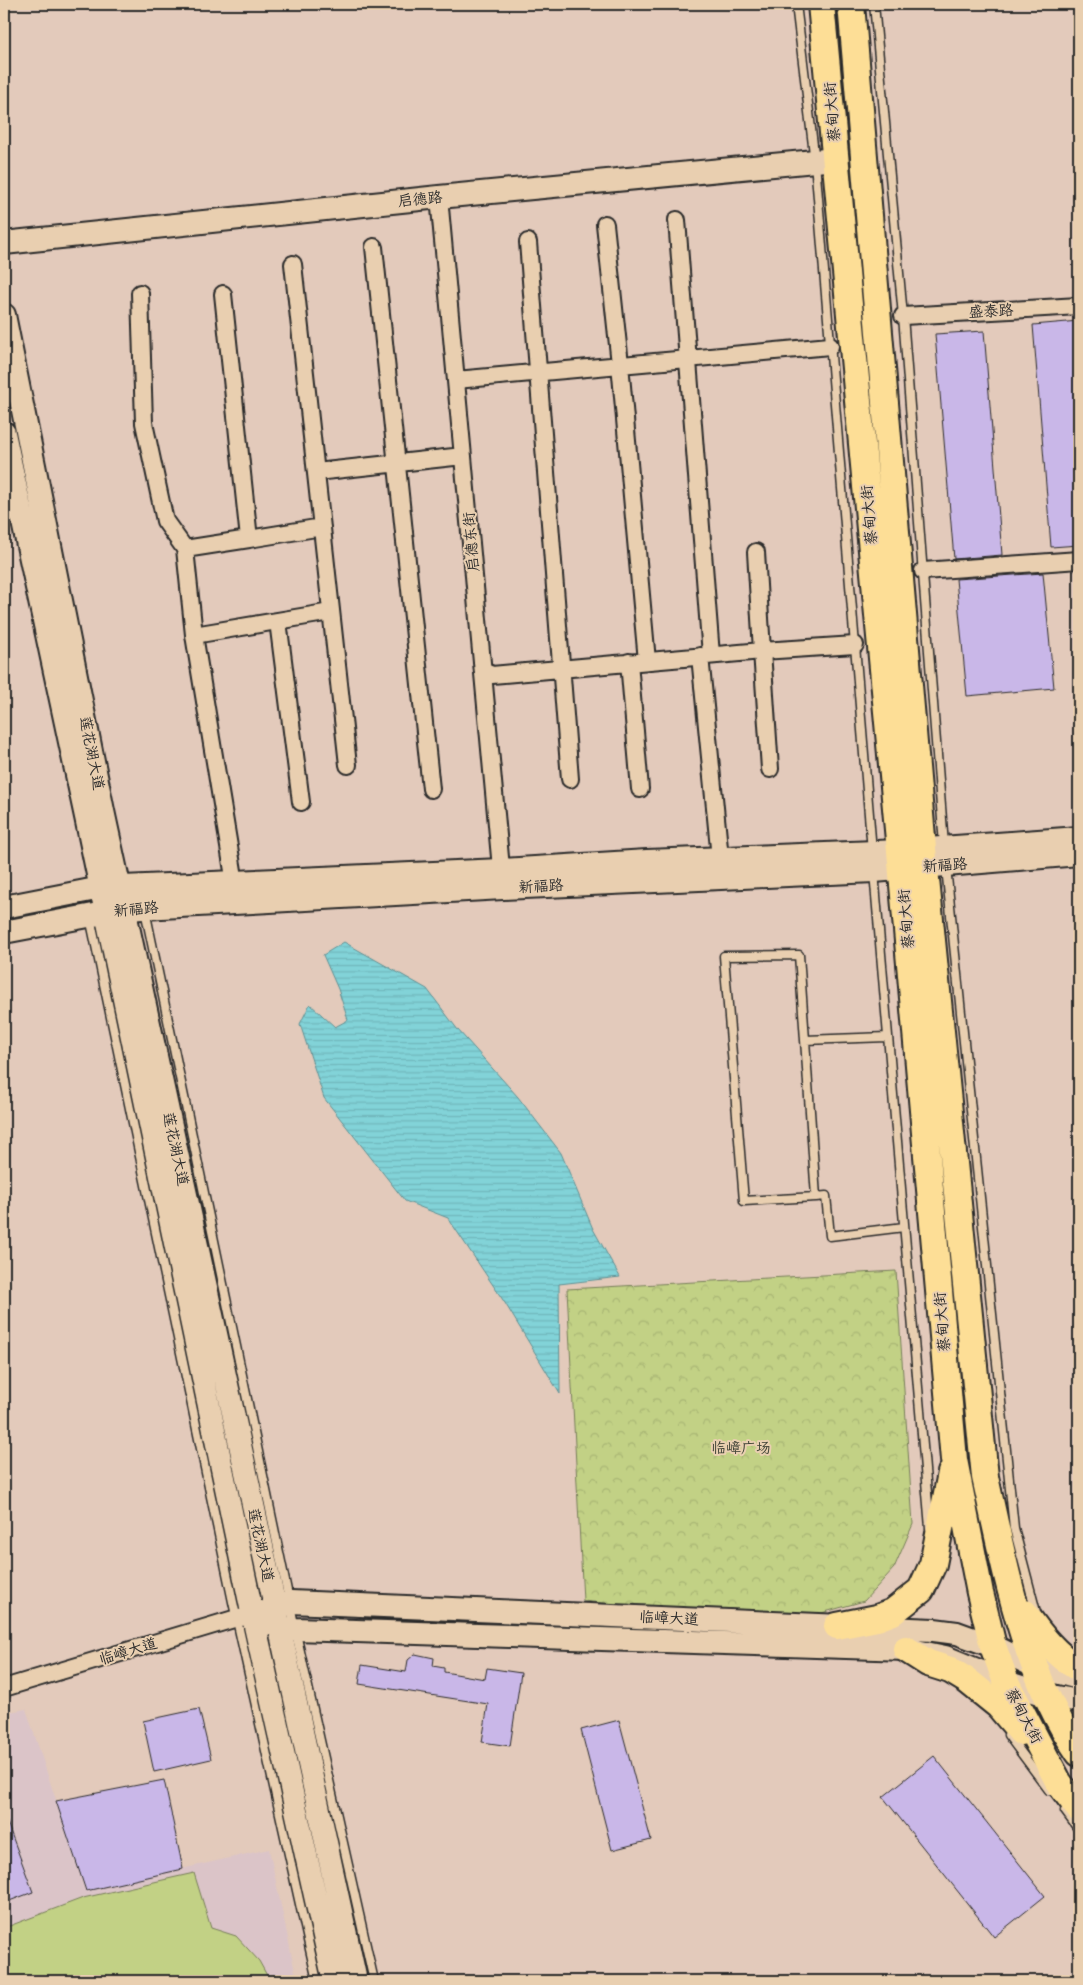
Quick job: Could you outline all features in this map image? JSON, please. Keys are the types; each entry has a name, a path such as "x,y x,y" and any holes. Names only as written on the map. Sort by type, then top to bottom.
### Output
{"main road":[{"name":"蔡甸大街","path":"821,4 825,160 923,858 954,1460 980,1593 993,1646 1006,1682 1064,1799"},
{"name":"蔡甸大街","path":"851,4 923,858 985,1477 1013,1596 1034,1666 1046,1695 1066,1733 1079,1752"},
{"path":"838,1626 877,1618 893,1612 921,1590 933,1564 954,1460"},
{"path":"1013,1596 1044,1640 1067,1662 1079,1669"},
{"path":"906,1649 928,1664 950,1670 968,1681 998,1706 1034,1747 1064,1799"}],"street":[{"name":"启德路","path":"4,243 439,197 825,160"},
{"name":"启德东街","path":"439,197 502,879"},
{"path":"677,220 720,858"},
{"path":"605,224 620,364 647,660"},
{"path":"528,242 570,779"},
{"path":"374,247 431,789"},
{"path":"293,264 348,765"},
{"path":"140,294 144,423 165,521 185,549 194,635 235,883"},
{"path":"222,294 249,539"},
{"name":"盛泰路","path":"903,316 1079,306"},
{"name":"莲花湖大道","path":"4,315 103,811 114,903 245,1618 334,1981"},
{"path":"456,380 830,346"},
{"name":"莲花湖大道","path":"4,433 114,903 285,1616 356,1981"},
{"path":"316,472 463,456"},
{"path":"185,549 322,527"},
{"path":"756,552 770,768"},
{"path":"923,571 1079,560"},
{"path":"194,635 331,612"},
{"path":"278,621 300,802"},
{"path":"483,671 492,675 647,660 855,645"},
{"path":"629,662 640,789"},
{"name":"新福路","path":"923,858 1079,838"},
{"name":"新福路","path":"4,907 114,903 502,879 923,858 1079,854"},
{"name":"新福路","path":"4,932 114,903 235,883 502,879 720,858 873,861"},
{"name":"临嶂大道","path":"285,1616 906,1649 945,1657 1006,1682 1046,1695 1079,1700"},
{"name":"临嶂大道","path":"4,1688 245,1618 285,1616 838,1626 934,1630 956,1633 993,1646 1034,1666 1079,1678"}],"lane":[{"name":"蔡甸大街","path":"796,4 825,160 830,346 933,1564"},
{"name":"蔡甸大街","path":"874,4 903,316 923,571 923,858 1014,1528 1044,1640"},
{"path":"816,1197 799,955 724,956 744,1201 816,1197 826,1196 830,1236 904,1227"},
{"path":"805,1040 888,1037"},
{"name":"莲花湖大道","path":"285,1616 374,1981"},
{"name":"莲花湖大道","path":"245,1618 317,1981"},
{"path":"968,1681 992,1712"},
{"path":"1003,1728 1064,1799 1079,1830"}],"shaded area":[{"path":"26,1709 86,1891 269,1849 297,1981 4,1981 4,1713"}],"green space":[{"name":"临嶂广场","path":"896,1271 913,1524 894,1568 864,1601 807,1617 731,1616 583,1601 567,1289"},
{"path":"194,1873 211,1928 236,1936 259,1961 270,1981 4,1981 4,1928 83,1898"}],"water":[{"path":"344,942 427,989 458,1030 518,1097 561,1153 593,1229 620,1277 559,1284 560,1394 505,1303 448,1218 405,1201 324,1098 300,1024 310,1004 335,1027 348,1020 338,989 323,955"}],"building":[{"path":"1079,321 1079,545 1051,547 1033,325"},
{"path":"984,331 1002,555 954,559 935,334"},
{"path":"1043,573 1054,688 967,696 956,579"},
{"path":"415,1654 434,1658 433,1666 444,1668 444,1672 485,1679 487,1668 521,1673 510,1746 482,1742 488,1704 359,1684 362,1665 406,1672 408,1660"},
{"path":"199,1709 211,1759 154,1772 143,1721"},
{"path":"619,1720 651,1840 612,1850 581,1730"},
{"path":"934,1756 1045,1896 994,1937 883,1797"},
{"path":"164,1780 183,1869 86,1891 56,1801"},
{"path":"4,1818 33,1892 4,1903"}]}
